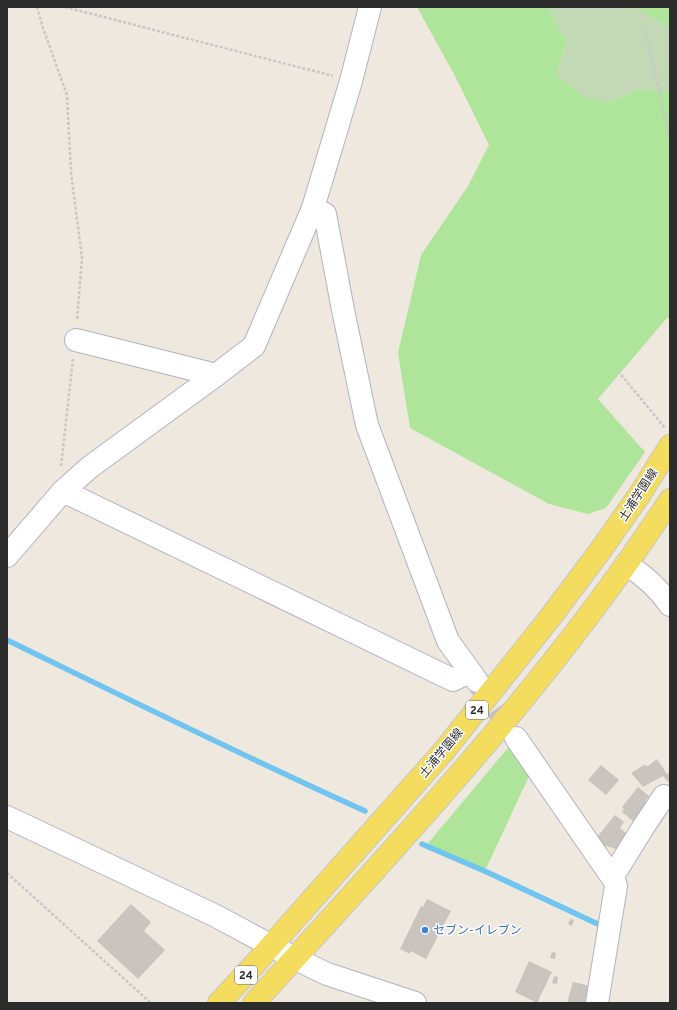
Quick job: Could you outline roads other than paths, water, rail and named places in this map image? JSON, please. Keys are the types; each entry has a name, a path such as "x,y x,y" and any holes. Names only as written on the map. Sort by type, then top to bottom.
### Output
{"main road":[{"name":"土浦学園線","path":"219,1003 448,746 596,558 640,494 667,450"},
{"name":"24","path":"254,1003 468,766 570,640 626,564 670,500"}],"street":[{"path":"7,556 63,491 90,467 254,346 313,208 351,81 370,7"},
{"path":"63,491 453,680 473,677 448,641 367,425 342,310 325,214 313,208"},
{"path":"76,340 216,375"},
{"path":"626,564 636,570 665,597 670,604"},
{"path":"516,738 613,876 616,886 597,1003"},
{"path":"613,876 664,796"},
{"path":"7,817 216,916 327,974 415,1003"}],"waterway":[{"path":"7,640 320,791 365,811"},
{"path":"422,844 489,873 602,926"}],"tunnel":[{"path":"477,682 515,736"}],"place":[{"name":"セブン-イレブン","path":"425,930"}]}
